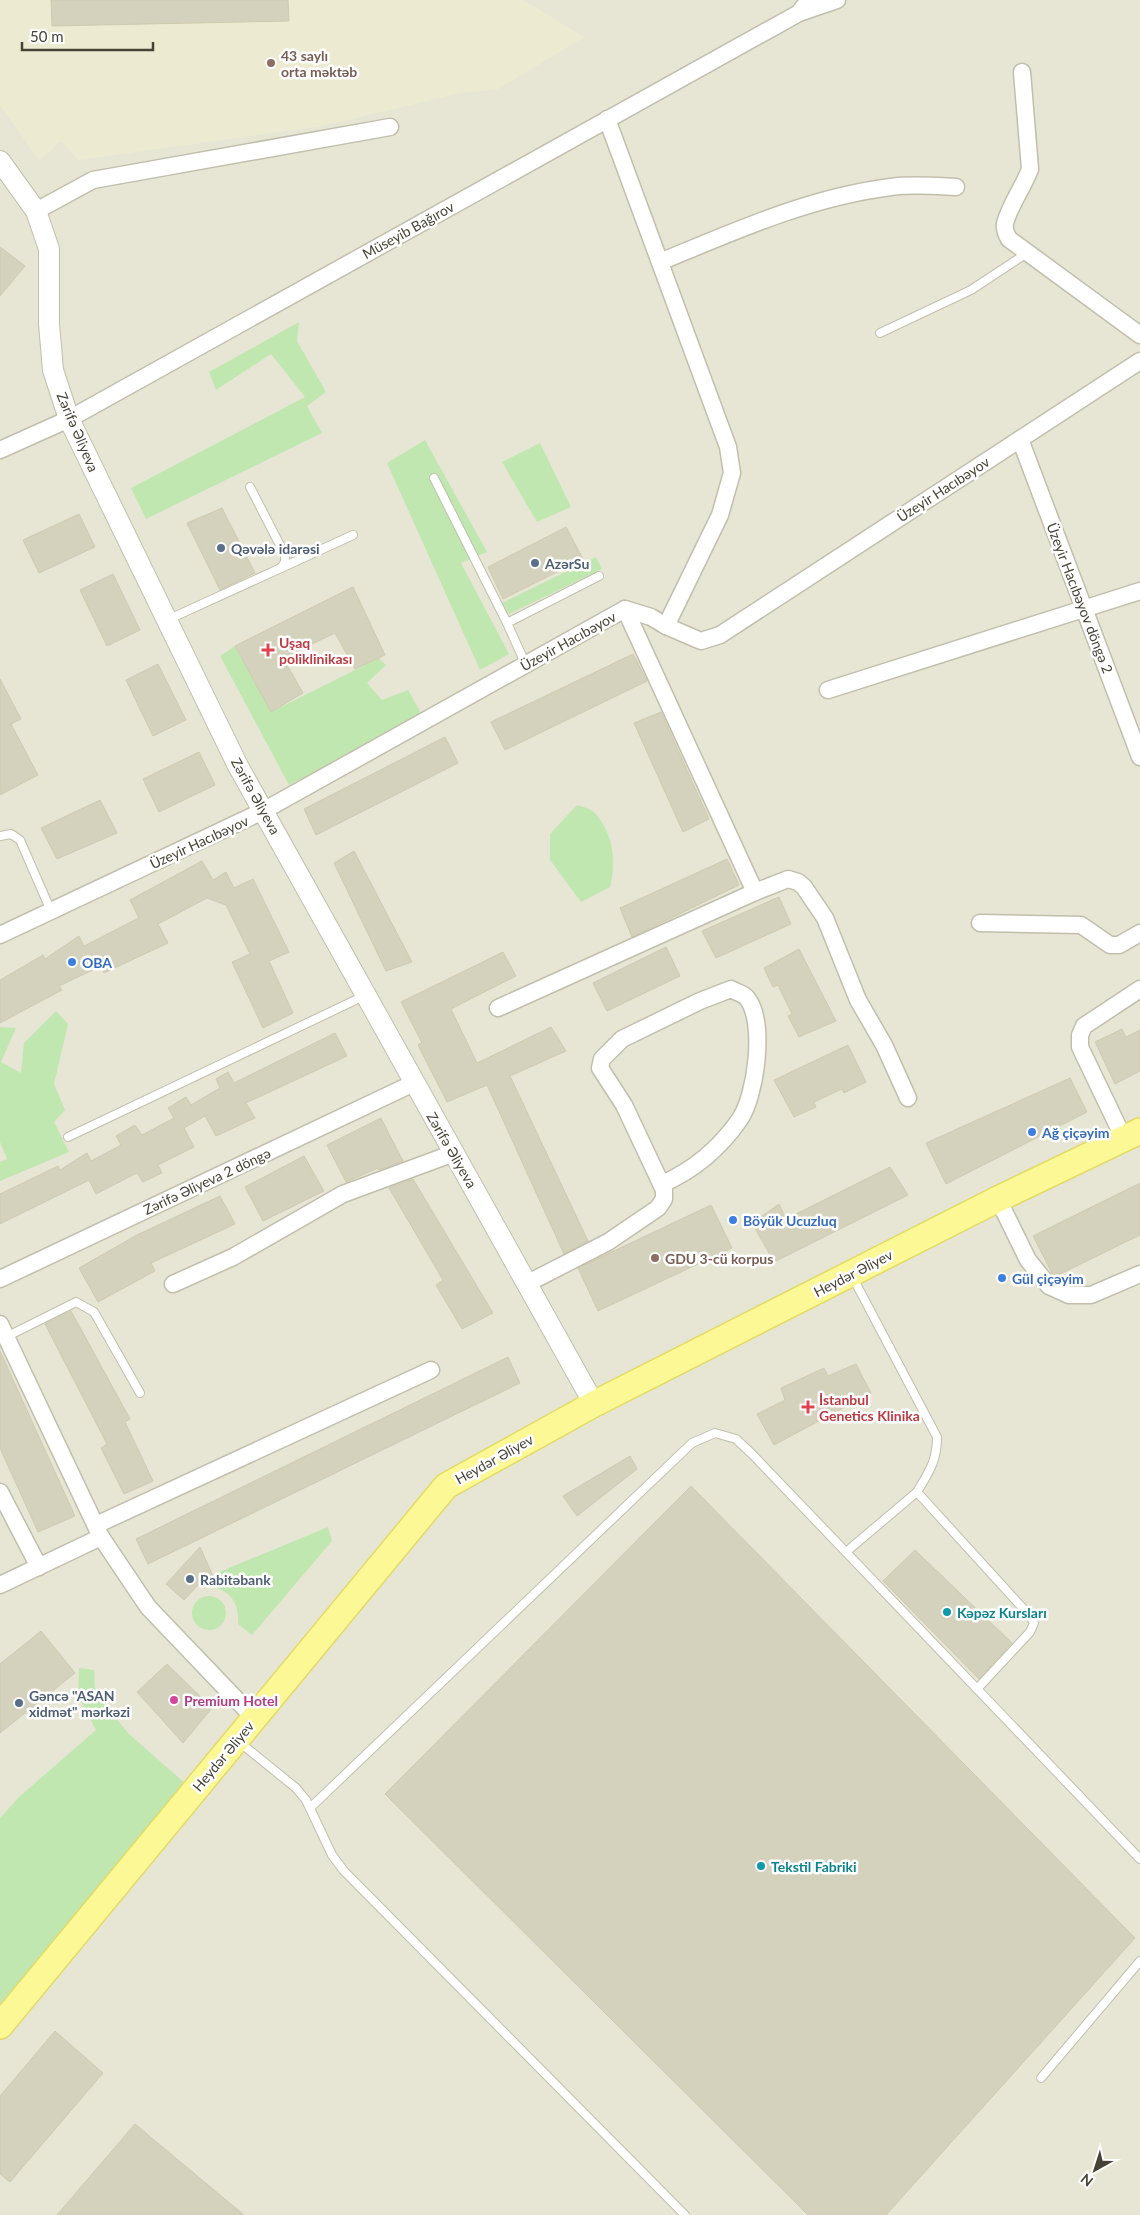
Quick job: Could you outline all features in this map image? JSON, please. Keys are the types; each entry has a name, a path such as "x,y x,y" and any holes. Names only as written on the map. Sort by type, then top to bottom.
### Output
{"main road":[{"name":"Heydər Əliyev","path":"0,2026 446,1486 594,1404 998,1199 1132,1135"}],"street":[{"name":"Müseyib Bağırov","path":"0,450 69,419 608,119 804,6 837,0"},
{"path":"1022,72 1030,168 1026,181 1005,222 1004,231 1009,239 1027,253 1140,335"},
{"path":"608,119 728,447 732,473 720,515 666,626"},
{"path":"36,212 93,180 390,127"},
{"name":"Zərifə Əliyeva","path":"0,161 36,212 49,250 49,324 53,370 69,419 238,766 594,1404"},
{"path":"660,262 787,212 845,194 894,186 956,186"},
{"name":"Üzeyir Hacıbəyov","path":"0,935 263,811 625,609 651,617 666,626 701,640 720,635 1140,361"},
{"name":"Üzeyir Hacıbəyov döngə 2","path":"1020,439 1140,757"},
{"path":"828,690 1140,591"},
{"path":"625,609 755,892"},
{"path":"498,1008 755,892 788,879 798,882 804,887 825,918 858,1000 884,1045 908,1098"},
{"path":"980,923 1081,925 1110,945 1119,945 1140,933"},
{"path":"528,1283 608,1242 658,1208 664,1199 662,1184 651,1166 624,1105 600,1068 602,1058 622,1039 700,1001 731,989 746,996 752,1005 758,1033 757,1065 742,1117 728,1136 706,1157 683,1175 662,1184"},
{"path":"1132,1135 1080,1047 1080,1035 1084,1026 1140,989"},
{"name":"Zərifə Əliyeva 2 döngə","path":"0,1279 414,1083"},
{"path":"173,1284 233,1257 343,1194 454,1153"},
{"path":"998,1199 1028,1260 1049,1286 1069,1295 1091,1295 1140,1274"},
{"path":"3,1330 98,1531 148,1607 254,1718"},
{"path":"0,1585 39,1566 98,1531 431,1370"},
{"path":"0,1492 39,1566"},
{"path":"0,1573 18,1576"}],"lane":[{"path":"880,333 971,290 1027,253"},
{"path":"434,478 526,665"},
{"path":"250,488 285,555 285,562 281,568"},
{"path":"167,620 353,535"},
{"path":"507,623 599,576"},
{"path":"0,836 12,834 20,840 51,911"},
{"path":"68,1137 366,995"},
{"path":"846,1552 917,1492 932,1468 937,1453 937,1437 851,1274"},
{"path":"3,1330 76,1302 94,1312 140,1392"},
{"path":"310,1808 692,1443 715,1433 736,1439 752,1454 1140,1860"},
{"path":"917,1492 1030,1616 1034,1623 1030,1632 977,1689"},
{"path":"236,1740 296,1788 306,1800 332,1855 344,1871 685,2215"},
{"path":"1041,2078 1140,1961"}],"shaded area":[{"path":"0,0 1140,0 1140,2215 0,2215"},
{"name":"43 saylı orta məktəb","path":"0,0 523,0 584,37 498,89 461,93 322,126 79,160 61,141 39,160 0,105"}],"green space":[{"path":"299,322 297,341 326,392 307,406 322,433 146,519 131,488 305,397 271,354 216,390 209,372"},
{"path":"425,440 487,552 461,563 509,654 480,670 387,463"},
{"path":"540,443 571,507 537,522 502,462"},
{"path":"596,557 602,569 509,614 502,603"},
{"path":"235,646 271,712 379,658 386,665 367,683 382,700 408,690 423,717 289,785 220,656"},
{"path":"577,805 595,813 601,821 610,839 613,858 610,887 581,902 550,860 550,834"},
{"path":"56,1011 68,1024 54,1084 65,1110 54,1122 69,1152 0,1181 0,1162 7,1159 0,1142 0,1027 16,1028 1,1062 21,1073 24,1043"},
{"path":"328,1527 332,1541 252,1635 238,1624 235,1603 227,1593 207,1586 221,1578 217,1573"},
{"path":"209,1596 216,1597 221,1601 225,1606 225,1620 221,1625 216,1629 209,1630 202,1629 197,1625 193,1620 192,1613 193,1606 197,1601 202,1597"},
{"path":"79,1668 94,1670 95,1693 129,1734 187,1785 0,2007 0,1818 19,1797 96,1730 78,1696"}],"building":[{"path":"51,0 288,0 289,21 52,26"},
{"path":"0,247 25,266 0,296"},
{"name":"Qəvələ idarəsi","path":"222,508 255,573 220,590 187,523"},
{"path":"79,514 95,547 39,573 23,540"},
{"name":"AzərSu","path":"566,527 583,559 503,599 488,567"},
{"path":"113,574 140,630 107,646 80,590"},
{"name":"Uşaq poliklinikası","path":"353,587 385,655 355,669 335,633 283,658 303,693 271,712 235,646"},
{"path":"633,654 647,681 505,750 491,722"},
{"path":"158,664 186,720 153,736 126,680"},
{"path":"0,679 21,719 11,724 38,775 0,795"},
{"path":"661,712 709,819 683,832 634,723"},
{"path":"445,737 458,763 316,835 304,809"},
{"path":"199,752 215,785 159,812 143,779"},
{"path":"100,800 117,833 57,859 41,828"},
{"path":"354,851 412,962 386,971 334,863"},
{"path":"727,859 739,885 632,937 620,908"},
{"path":"202,861 213,880 226,872 234,888 253,879 289,952 269,961 293,1013 263,1028 232,962 250,954 226,905 207,898 158,924 168,943 104,973 101,966 59,986 62,990 0,1023 0,980 43,955 45,959 79,936 84,946 139,918 130,900"},
{"path":"779,897 791,924 716,958 702,931"},
{"path":"666,947 680,976 607,1011 593,983"},
{"path":"799,949 836,1021 799,1037 788,1016 792,1014 778,985 773,987 764,968"},
{"path":"503,952 516,976 451,1009 477,1063 551,1027 566,1051 510,1076 588,1241 564,1254 487,1085 447,1102 418,1045 422,1043 401,1002"},
{"path":"1122,1029 1126,1037 1140,1030 1140,1071 1115,1084 1095,1042"},
{"path":"335,1033 347,1056 246,1103 255,1118 216,1136 205,1116 184,1128 194,1147 158,1165 162,1173 143,1182 137,1173 96,1194 89,1180 0,1224 0,1194 58,1166 60,1170 87,1153 91,1161 121,1145 116,1136 135,1125 142,1135 174,1118 168,1108 186,1097 191,1105 220,1088 216,1079 228,1072 234,1083"},
{"path":"848,1045 866,1082 844,1093 842,1089 814,1102 816,1107 794,1117 774,1080"},
{"path":"1070,1078 1087,1112 946,1184 926,1143"},
{"path":"381,1118 403,1161 379,1170 378,1168 346,1182 327,1145"},
{"path":"304,1156 324,1191 263,1221 245,1187"},
{"path":"890,1167 908,1195 774,1262 752,1223 779,1204 786,1219"},
{"path":"413,1179 493,1313 462,1329 436,1285 443,1280 389,1188"},
{"path":"1140,1183 1140,1235 1054,1277 1033,1236"},
{"path":"220,1196 235,1224 151,1263 155,1271 98,1302 79,1268 137,1235"},
{"name":"GDU 3-cü korpus","path":"711,1205 732,1248 598,1311 578,1268"},
{"path":"71,1311 130,1419 125,1422 153,1481 124,1494 101,1448 107,1444 45,1324"},
{"path":"0,1351 75,1516 38,1532 0,1448"},
{"path":"508,1357 520,1383 148,1564 136,1539"},
{"name":"İstanbul Genetics Klinika","path":"856,1364 871,1393 774,1445 757,1414 785,1400 781,1388 824,1368 828,1376"},
{"path":"630,1456 637,1469 577,1516 563,1496"},
{"name":"Tekstil Fabriki","path":"691,1486 1135,1938 886,2215 808,2215 385,1794"},
{"name":"Rabitəbank","path":"200,1547 213,1576 197,1586 184,1600 166,1584"},
{"name":"Kəpəz Kursları","path":"915,1550 1012,1643 979,1679 883,1581"},
{"name":"Gəncə \"ASAN xidmət\" mərkəzi","path":"41,1631 75,1673 0,1733 0,1664"},
{"name":"Premium Hotel","path":"167,1664 212,1708 183,1743 137,1692"},
{"path":"55,2031 103,2073 10,2182 0,2174 0,2096"},
{"path":"135,2124 244,2215 57,2215"}],"place":[{"name":"43 saylı orta məktəb","path":"271,63"},
{"name":"Qəvələ idarəsi","path":"221,548"},
{"name":"AzərSu","path":"535,563"},
{"name":"Uşaq poliklinikası","path":"268,650"},
{"name":"OBA","path":"72,962"},
{"name":"Ağ çiçəyim","path":"1032,1132"},
{"name":"Böyük Ucuzluq","path":"733,1220"},
{"name":"GDU 3-cü korpus","path":"655,1258"},
{"name":"Gül çiçəyim","path":"1002,1278"},
{"name":"İstanbul Genetics Klinika","path":"808,1407"},
{"name":"Rabitəbank","path":"190,1579"},
{"name":"Kəpəz Kursları","path":"947,1612"},
{"name":"Premium Hotel","path":"174,1700"},
{"name":"Gəncə \"ASAN xidmət\" mərkəzi","path":"19,1703"},
{"name":"Tekstil Fabriki","path":"761,1866"}]}
